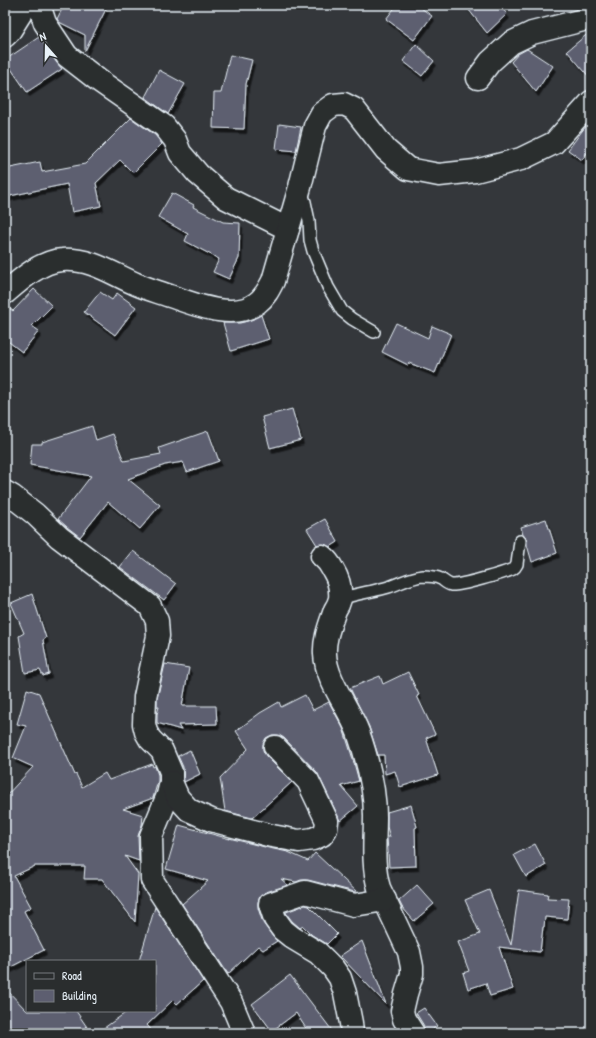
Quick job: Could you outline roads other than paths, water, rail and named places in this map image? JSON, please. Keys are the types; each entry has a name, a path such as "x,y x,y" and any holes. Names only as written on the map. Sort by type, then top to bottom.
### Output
{"street":[{"path":"5,36 26,5"},
{"path":"39,5 45,23 67,56 98,80 164,126 175,140 180,153 198,174 226,198 288,229"},
{"path":"478,78 490,62 510,43 532,34 591,18"},
{"path":"5,293 25,276 47,264 60,260 74,259 101,267 136,284 210,309 233,311 246,308 257,303 267,292 273,281 300,187 315,126 322,113 333,105 344,104 354,109 386,150 408,169 439,175 475,171 521,159 554,143 591,102"},
{"path":"5,492 36,514 59,537 150,606 158,621 158,636 145,697 144,724 150,739 162,751 171,772 171,782 168,795 151,836 152,880 230,1002 244,1033"},
{"path":"322,556 327,560 337,577 340,598 328,630 325,645 325,661 332,681 358,732 368,764 375,814 374,850 376,878 379,888 409,952 412,974 402,1011 404,1019 413,1033"},
{"path":"171,782 178,798 189,810 212,820 272,836 300,841 313,839 322,835 326,829 327,821 308,781 275,747"},
{"path":"352,1033 345,993 340,978 333,968 318,953 283,930 275,919 270,904 305,892 354,905 385,900"}],"lane":[{"path":"300,187 309,221 310,240 313,251 328,287 342,311 352,319 374,332"},
{"path":"340,598 384,588 415,577 434,577 441,579 447,584 454,585 500,573 516,566 520,541"}]}
